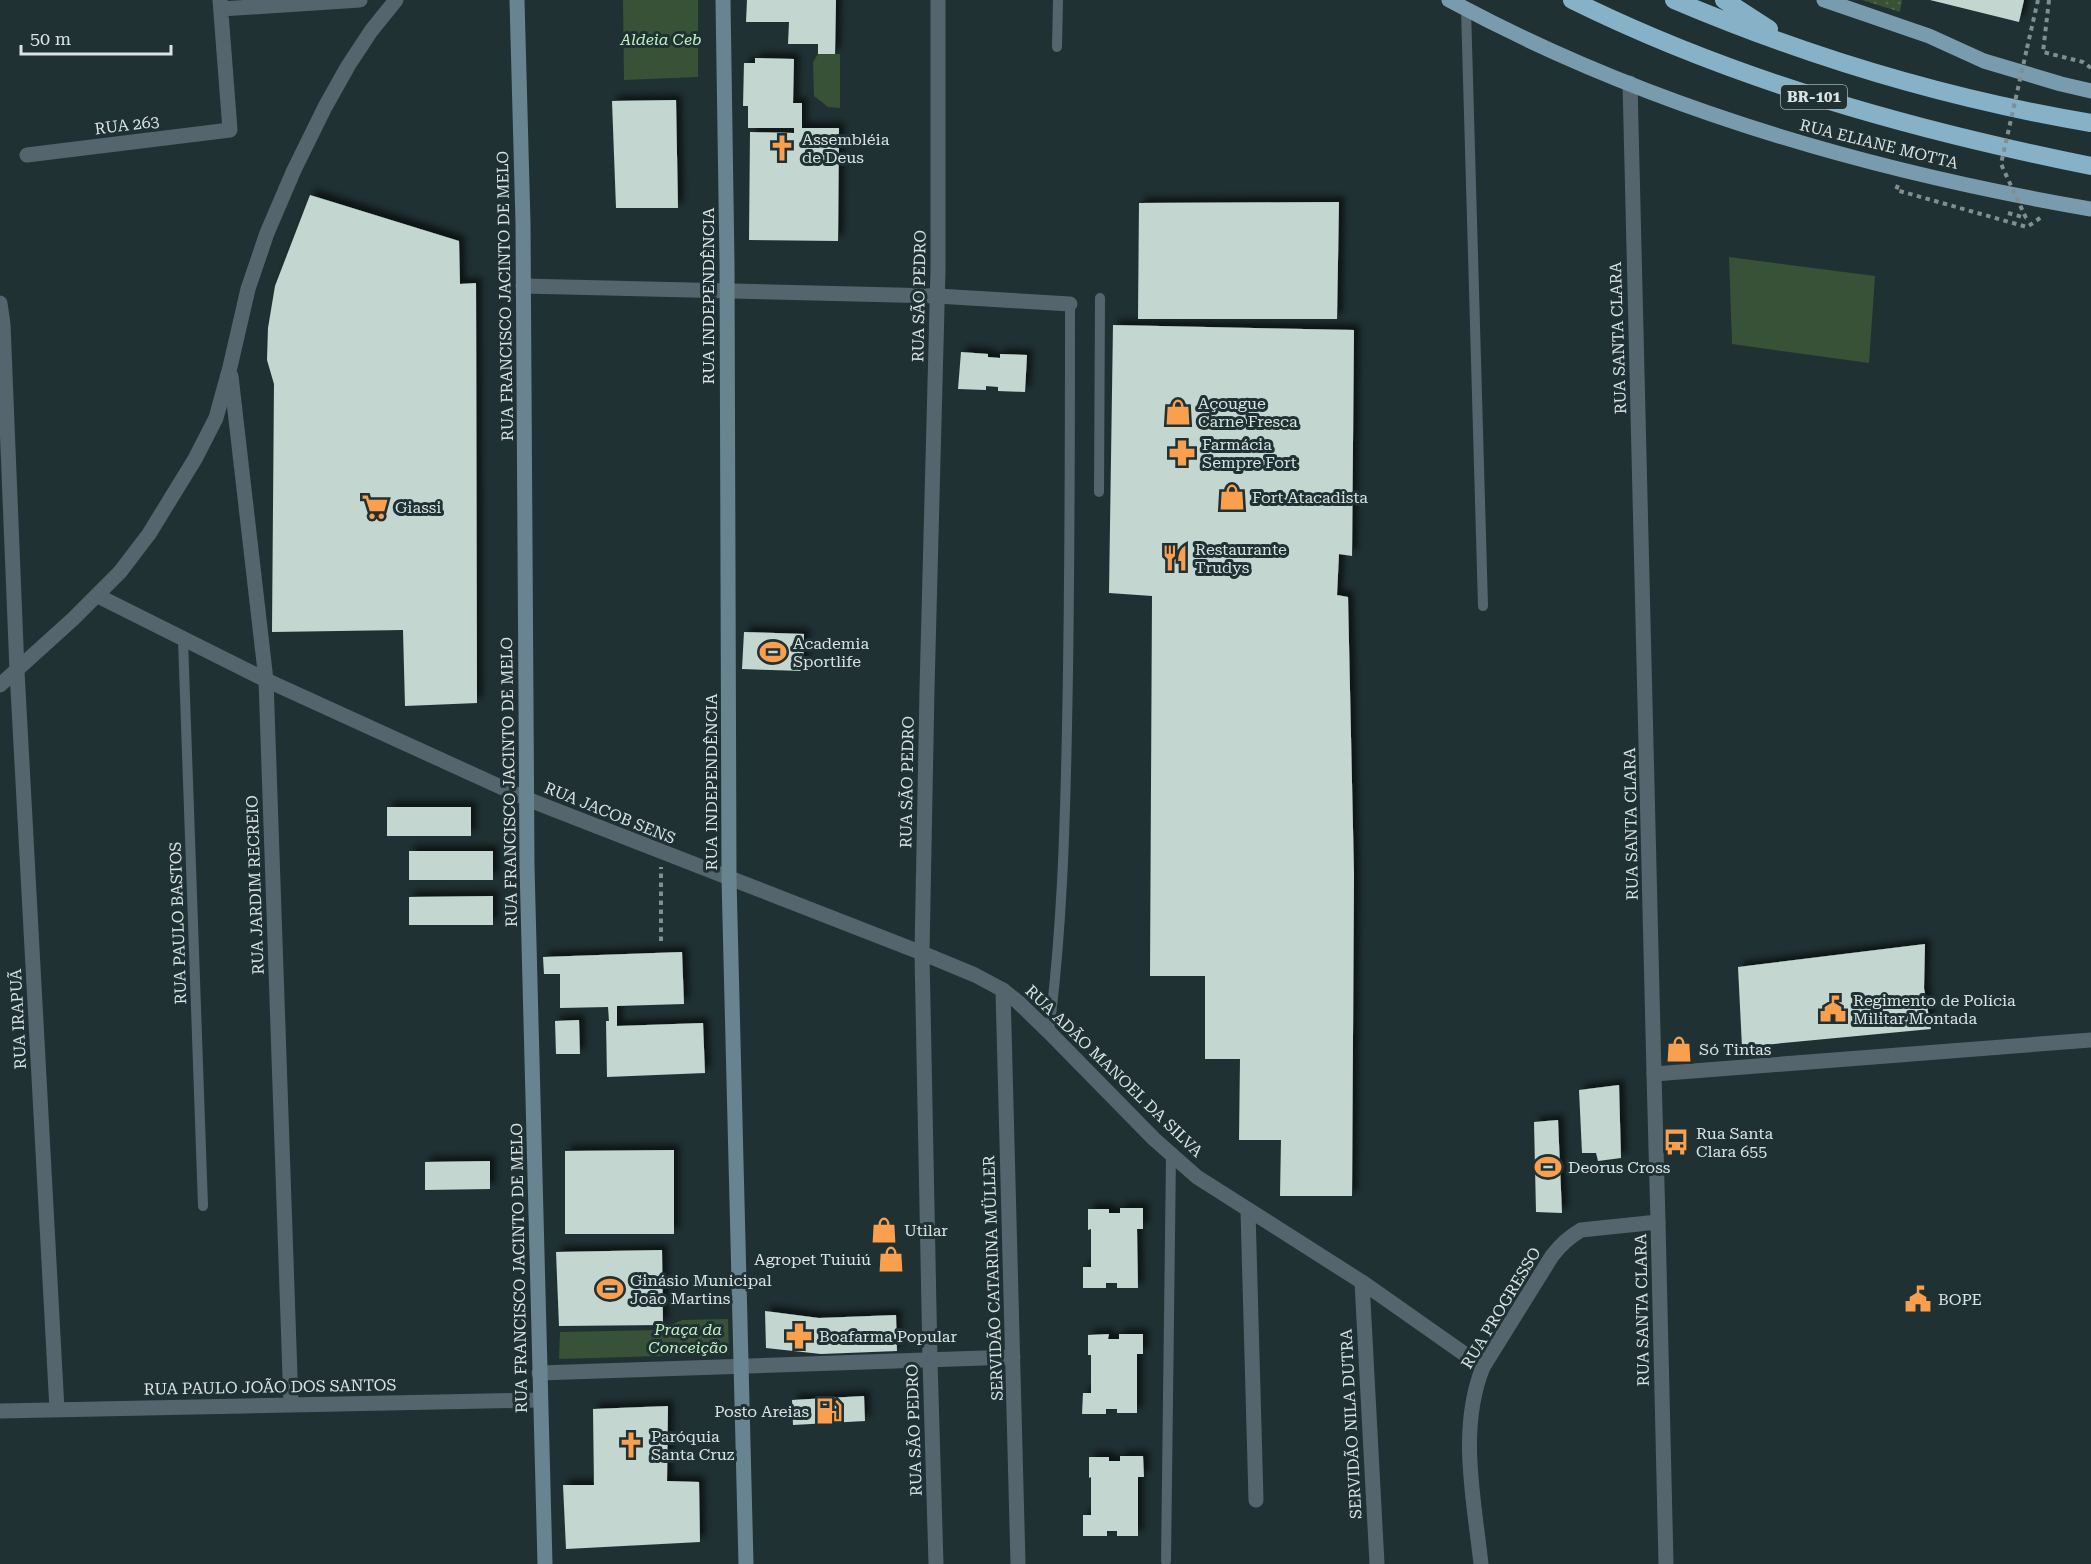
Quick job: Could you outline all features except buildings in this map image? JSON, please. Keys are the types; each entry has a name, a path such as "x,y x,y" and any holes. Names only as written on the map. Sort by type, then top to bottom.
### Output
{"highway":[{"name":"BR-101","path":"1572,0 1650,36 1728,67 1815,97 2040,156 2091,166"},
{"name":"BR-101","path":"1674,0 1798,48 1912,84 1993,105 2091,123"},
{"path":"1724,0 1798,48"}],"main road":[{"name":"RUA FRANCISCO JACINTO DE MELO","path":"517,0 523,286 527,799 545,1564"},
{"name":"RUA INDEPENDÊNCIA","path":"723,0 729,879 746,1564"},
{"name":"RUA ELIANE MOTTA","path":"1449,0 1569,58 1719,117 1813,147 1915,174 2091,209"},
{"path":"1824,0 1929,36 1984,61 2091,91"}],"street":[{"path":"221,4 360,0"},
{"path":"0,685 98,596 139,548 195,459 216,418 248,289 267,232 294,170 348,66 371,31 396,0"},
{"name":"RUA SÃO PEDRO","path":"936,1564 922,953 937,296 938,0"},
{"name":"RUA 263","path":"27,155 230,130 221,4"},
{"name":"RUA SANTA CLARA","path":"1630,83 1666,1564"},
{"path":"523,286 937,296 1070,304"},
{"name":"RUA IRAPUÃ","path":"0,303 3,324 17,671 57,1410"},
{"name":"RUA JARDIM RECREIO","path":"230,367 266,680 291,1405"},
{"name":"RUA JACOB SENS","path":"98,596 266,680 527,799 922,953"},
{"name":"RUA ADÃO MANOEL DA SILVA","path":"922,953 975,975 1003,990 1049,1032 1154,1139 1197,1177 1362,1282 1483,1367"},
{"name":"SERVIDÃO CATARINA MÜLLER","path":"1003,990 1018,1564"},
{"path":"1654,1074 2091,1040"},
{"path":"1248,1210 1256,1500"},
{"name":"RUA PROGRESSO","path":"1481,1564 1469,1439 1474,1392 1483,1367 1561,1244 1581,1230 1658,1222"},
{"name":"SERVIDÃO NILA DUTRA","path":"1362,1282 1377,1564"},
{"path":"539,1373 1013,1357"},
{"name":"RUA PAULO JOÃO DOS SANTOS","path":"0,1411 540,1400"}],"lane":[{"path":"1057,47 1059,0"},
{"path":"1466,9 1483,606"},
{"path":"1099,492 1100,298"},
{"path":"1049,1032 1056,979 1065,802 1070,590 1070,304"},
{"name":"RUA PAULO BASTOS","path":"183,640 203,1206"},
{"path":"1166,1561 1171,1154"}],"path":[{"path":"2026,218 2001,164 2038,0"},
{"path":"2049,0 2043,51 2083,62 2091,68"},
{"path":"661,852 661,941"}],"green space":[{"name":"Aldeia Ceb","path":"623,0 698,0 698,77 624,80"},
{"path":"1862,0 1902,0 1900,12"},
{"path":"818,54 840,54 840,108 828,107 814,96 813,62"},
{"path":"1729,257 1875,276 1869,363 1732,344"},
{"name":"Praça da Conceição","path":"728,1319 729,1354 559,1359 560,1332 661,1330 682,1320"}],"place":[{"name":"Assembléia de Deus","path":"782,148"},
{"name":"Açougue Carne Fresca","path":"1178,412"},
{"name":"Farmácia Sempre Fort","path":"1182,453"},
{"name":"Fort Atacadista","path":"1232,497"},
{"name":"Giassi","path":"375,507"},
{"name":"Restaurante Trudys","path":"1175,558"},
{"name":"Academia Sportlife","path":"773,652"},
{"name":"Regimento de Polícia Militar Montada","path":"1833,1009"},
{"name":"Só Tintas","path":"1679,1049"},
{"name":"Rua Santa Clara 655","path":"1676,1142"},
{"name":"Deorus Cross","path":"1548,1167"},
{"name":"Utilar","path":"884,1230"},
{"name":"Agropet Tuiuiú","path":"891,1259"},
{"name":"Ginásio Municipal João Martins","path":"610,1289"},
{"name":"BOPE","path":"1918,1299"},
{"name":"Boafarma Popular","path":"799,1336"},
{"name":"Posto Areias","path":"829,1411"},
{"name":"Paróquia Santa Cruz","path":"631,1445"}]}
